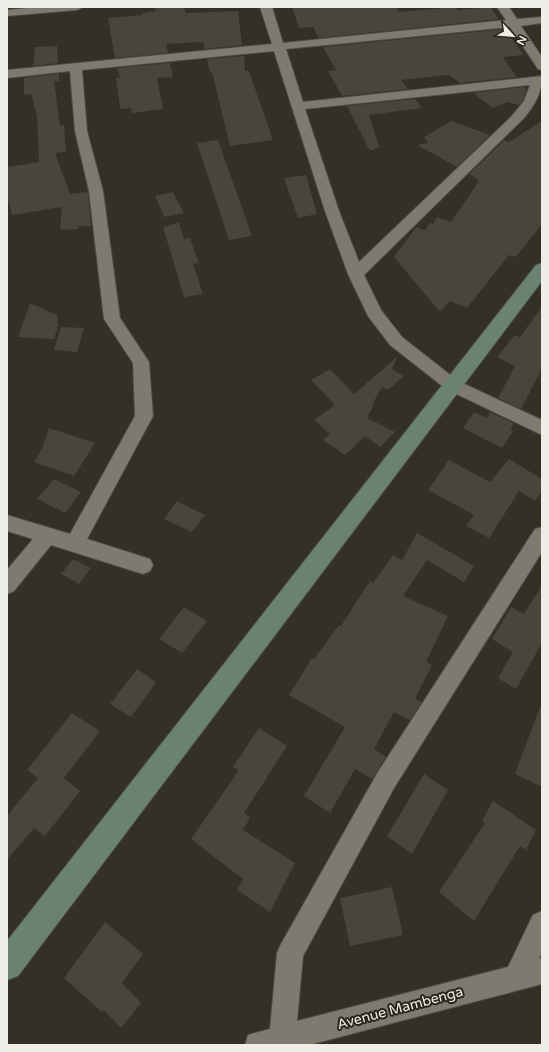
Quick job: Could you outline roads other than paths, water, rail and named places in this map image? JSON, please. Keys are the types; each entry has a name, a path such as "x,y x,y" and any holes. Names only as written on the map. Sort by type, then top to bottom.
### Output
{"street":[{"path":"7,13 77,7"},
{"path":"266,7 332,211 356,274 374,312 396,341 452,384 542,428"},
{"path":"503,7 542,66"},
{"path":"7,74 542,20"},
{"path":"75,544 144,416 142,362 112,319 96,191 81,131 76,66"},
{"path":"299,106 539,81 530,100 505,130 356,274"},
{"path":"7,965 452,384 542,269"},
{"path":"7,523 142,564"},
{"path":"270,1042 290,953 386,780 542,535"},
{"path":"7,585 47,536"},
{"path":"517,977 542,924"},
{"name":"Avenue Mambenga","path":"270,1042 542,971"}]}
